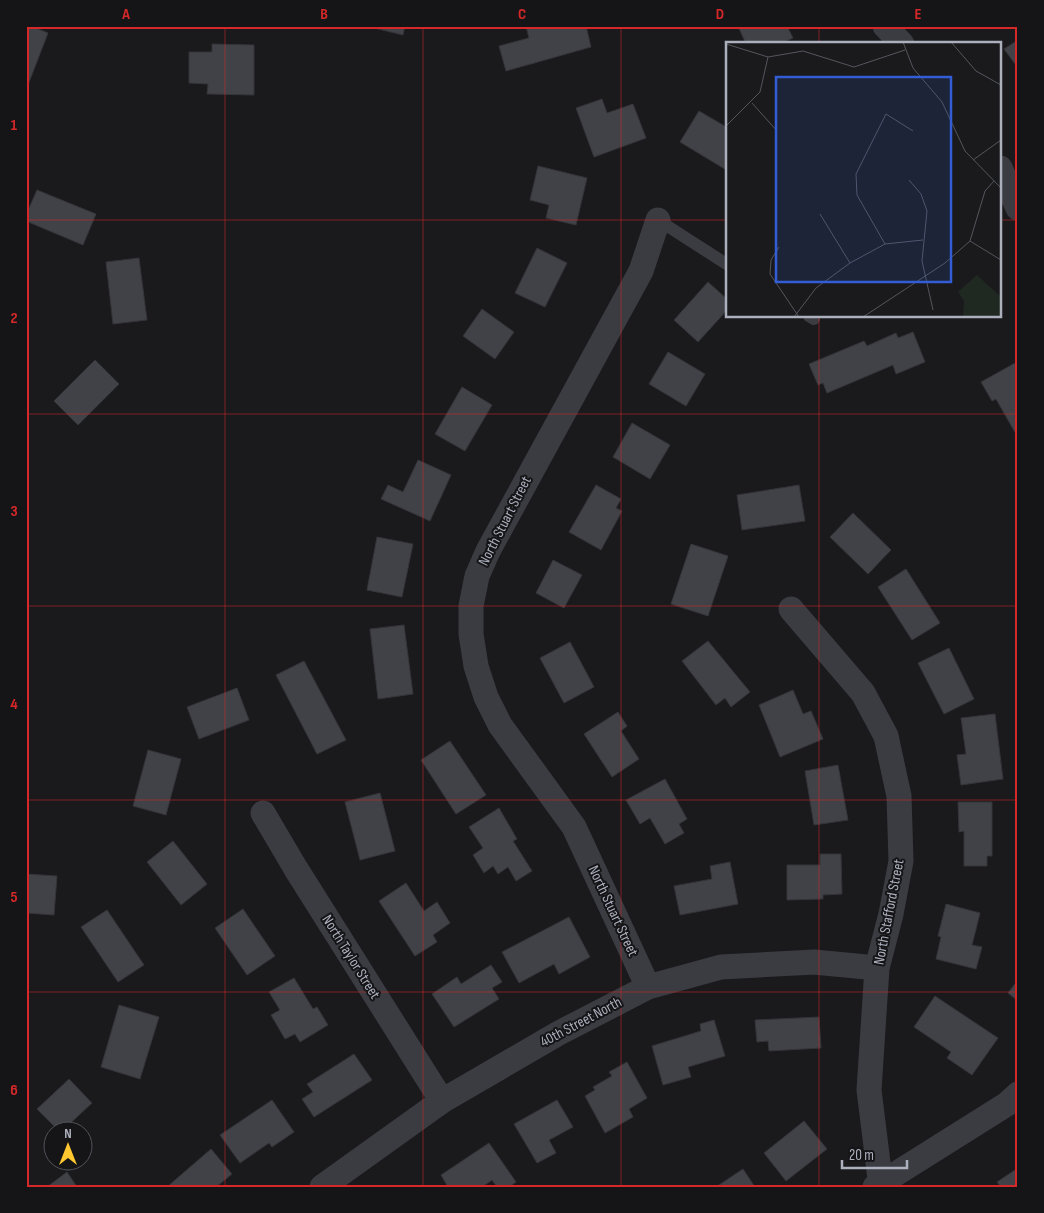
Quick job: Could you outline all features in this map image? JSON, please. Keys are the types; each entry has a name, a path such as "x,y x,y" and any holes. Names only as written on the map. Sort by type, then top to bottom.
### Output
{"street":[{"path":"884,26 900,42"},
{"path":"1002,172 1018,208"},
{"name":"North Stuart Street","path":"648,987 574,827 500,725 486,697 476,666 471,625 471,606 477,576 488,551 641,272 658,220"},
{"name":"North Stafford Street","path":"791,609 862,693 886,736 899,796 901,861 891,914 877,968 869,1090 879,1186"},
{"name":"North Taylor Street","path":"263,813 296,869 442,1101"},
{"name":"40th Street North","path":"322,1187 442,1101 559,1033 648,987 721,966 814,962 877,968"},
{"path":"879,1186 1007,1104 1018,1094"}],"lane":[{"path":"658,220 726,264"}],"building":[{"path":"26,26 31,26 48,33 26,90"},
{"path":"366,26 405,26 403,35"},
{"path":"526,26 586,26 591,47 506,71 499,46 529,38"},
{"path":"738,26 787,26 793,38 784,42 745,42"},
{"path":"1018,40 1018,68 1004,49"},
{"path":"212,44 254,45 254,95 207,94 208,84 189,83 189,52 212,52"},
{"path":"602,99 607,113 633,104 646,138 594,157 576,108"},
{"path":"699,111 726,127 726,170 680,142"},
{"path":"538,166 587,178 576,225 546,218 549,205 530,200"},
{"path":"37,190 96,214 83,245 26,221 26,215"},
{"path":"537,248 567,263 545,307 515,293"},
{"path":"139,258 147,320 113,324 106,262"},
{"path":"708,282 726,298 726,311 698,342 674,320"},
{"path":"482,309 514,332 495,359 463,336"},
{"path":"913,332 925,362 896,374 893,365 827,393 823,383 818,385 809,364 864,341 867,346 896,333 898,338"},
{"path":"668,352 705,374 686,406 649,384"},
{"path":"95,360 119,384 78,425 54,401"},
{"path":"1017,362 1018,433 1016,434 996,399 992,401 981,382"},
{"path":"462,387 492,405 465,451 435,434"},
{"path":"632,423 670,445 650,479 613,457"},
{"path":"418,460 451,475 430,521 381,499 388,485 403,492"},
{"path":"596,485 621,499 616,508 622,511 601,550 569,532"},
{"path":"799,485 805,521 742,530 737,495"},
{"path":"853,513 891,550 868,574 830,537"},
{"path":"377,537 413,544 402,597 367,590"},
{"path":"691,544 728,556 708,616 671,604"},
{"path":"553,560 582,575 564,608 536,593"},
{"path":"906,569 940,623 912,640 878,587"},
{"path":"404,625 413,694 378,699 370,629"},
{"path":"708,641 750,692 731,707 725,698 716,705 682,661"},
{"path":"570,642 594,687 564,703 540,658"},
{"path":"949,648 974,699 944,714 918,663"},
{"path":"304,661 346,740 317,754 276,675"},
{"path":"237,688 249,720 199,739 187,707"},
{"path":"793,690 803,714 811,711 823,739 780,757 759,705"},
{"path":"618,712 627,726 621,731 639,759 612,777 584,734"},
{"path":"995,714 1003,779 961,785 957,755 966,754 961,718"},
{"path":"450,741 486,795 456,814 421,760"},
{"path":"148,750 181,759 166,815 133,806"},
{"path":"838,765 848,820 814,825 805,771"},
{"path":"665,779 687,819 679,824 684,833 665,844 650,818 640,824 626,800"},
{"path":"380,793 395,851 360,860 345,802"},
{"path":"958,802 992,802 992,856 987,856 987,866 964,866 964,831 959,832"},
{"path":"499,808 517,839 513,841 532,871 516,881 508,867 498,874 493,866 484,873 473,855 483,848 469,827"},
{"path":"173,841 207,884 181,905 147,862"},
{"path":"820,854 841,854 842,894 823,895 823,899 787,900 787,865 820,865"},
{"path":"730,862 738,904 680,915 674,886 712,879 710,866"},
{"path":"26,874 57,876 54,915 26,913"},
{"path":"406,883 424,911 437,902 450,923 433,935 437,942 415,956 379,901"},
{"path":"946,904 980,913 972,945 982,947 976,969 936,959 941,937 938,936"},
{"path":"243,909 275,956 247,975 215,928"},
{"path":"107,910 144,965 118,982 81,927"},
{"path":"569,917 590,957 559,974 554,964 519,983 502,952"},
{"path":"491,965 502,982 492,988 499,999 454,1027 432,994 457,977 461,984"},
{"path":"294,978 313,1009 317,1007 328,1025 300,1042 295,1034 285,1039 271,1015 280,1010 269,992"},
{"path":"1018,980 1018,1001 1008,993"},
{"path":"935,996 998,1038 972,1075 947,1058 951,1052 914,1027"},
{"path":"119,1005 159,1017 140,1079 101,1067"},
{"path":"819,1017 821,1048 769,1051 768,1041 757,1042 755,1020"},
{"path":"714,1020 725,1056 688,1067 691,1077 663,1085 652,1046 701,1031 700,1024"},
{"path":"354,1054 372,1080 314,1117 302,1099 313,1092 307,1084"},
{"path":"627,1062 647,1098 629,1109 633,1117 605,1133 585,1096 595,1090 593,1087 612,1076 609,1072"},
{"path":"69,1079 92,1103 74,1120 48,1120 37,1109"},
{"path":"272,1100 294,1132 272,1147 269,1143 240,1163 220,1135"},
{"path":"557,1100 573,1127 549,1140 556,1153 537,1163 514,1124"},
{"path":"804,1121 827,1149 786,1181 764,1153"},
{"path":"489,1143 516,1182 509,1187 497,1187 492,1180 482,1187 448,1187 441,1175"},
{"path":"211,1149 232,1174 216,1187 167,1187"},
{"path":"1018,1168 1018,1187 1001,1187 997,1182"},
{"path":"743,1169 755,1187 716,1187"},
{"path":"67,1172 77,1187 47,1187"}]}
